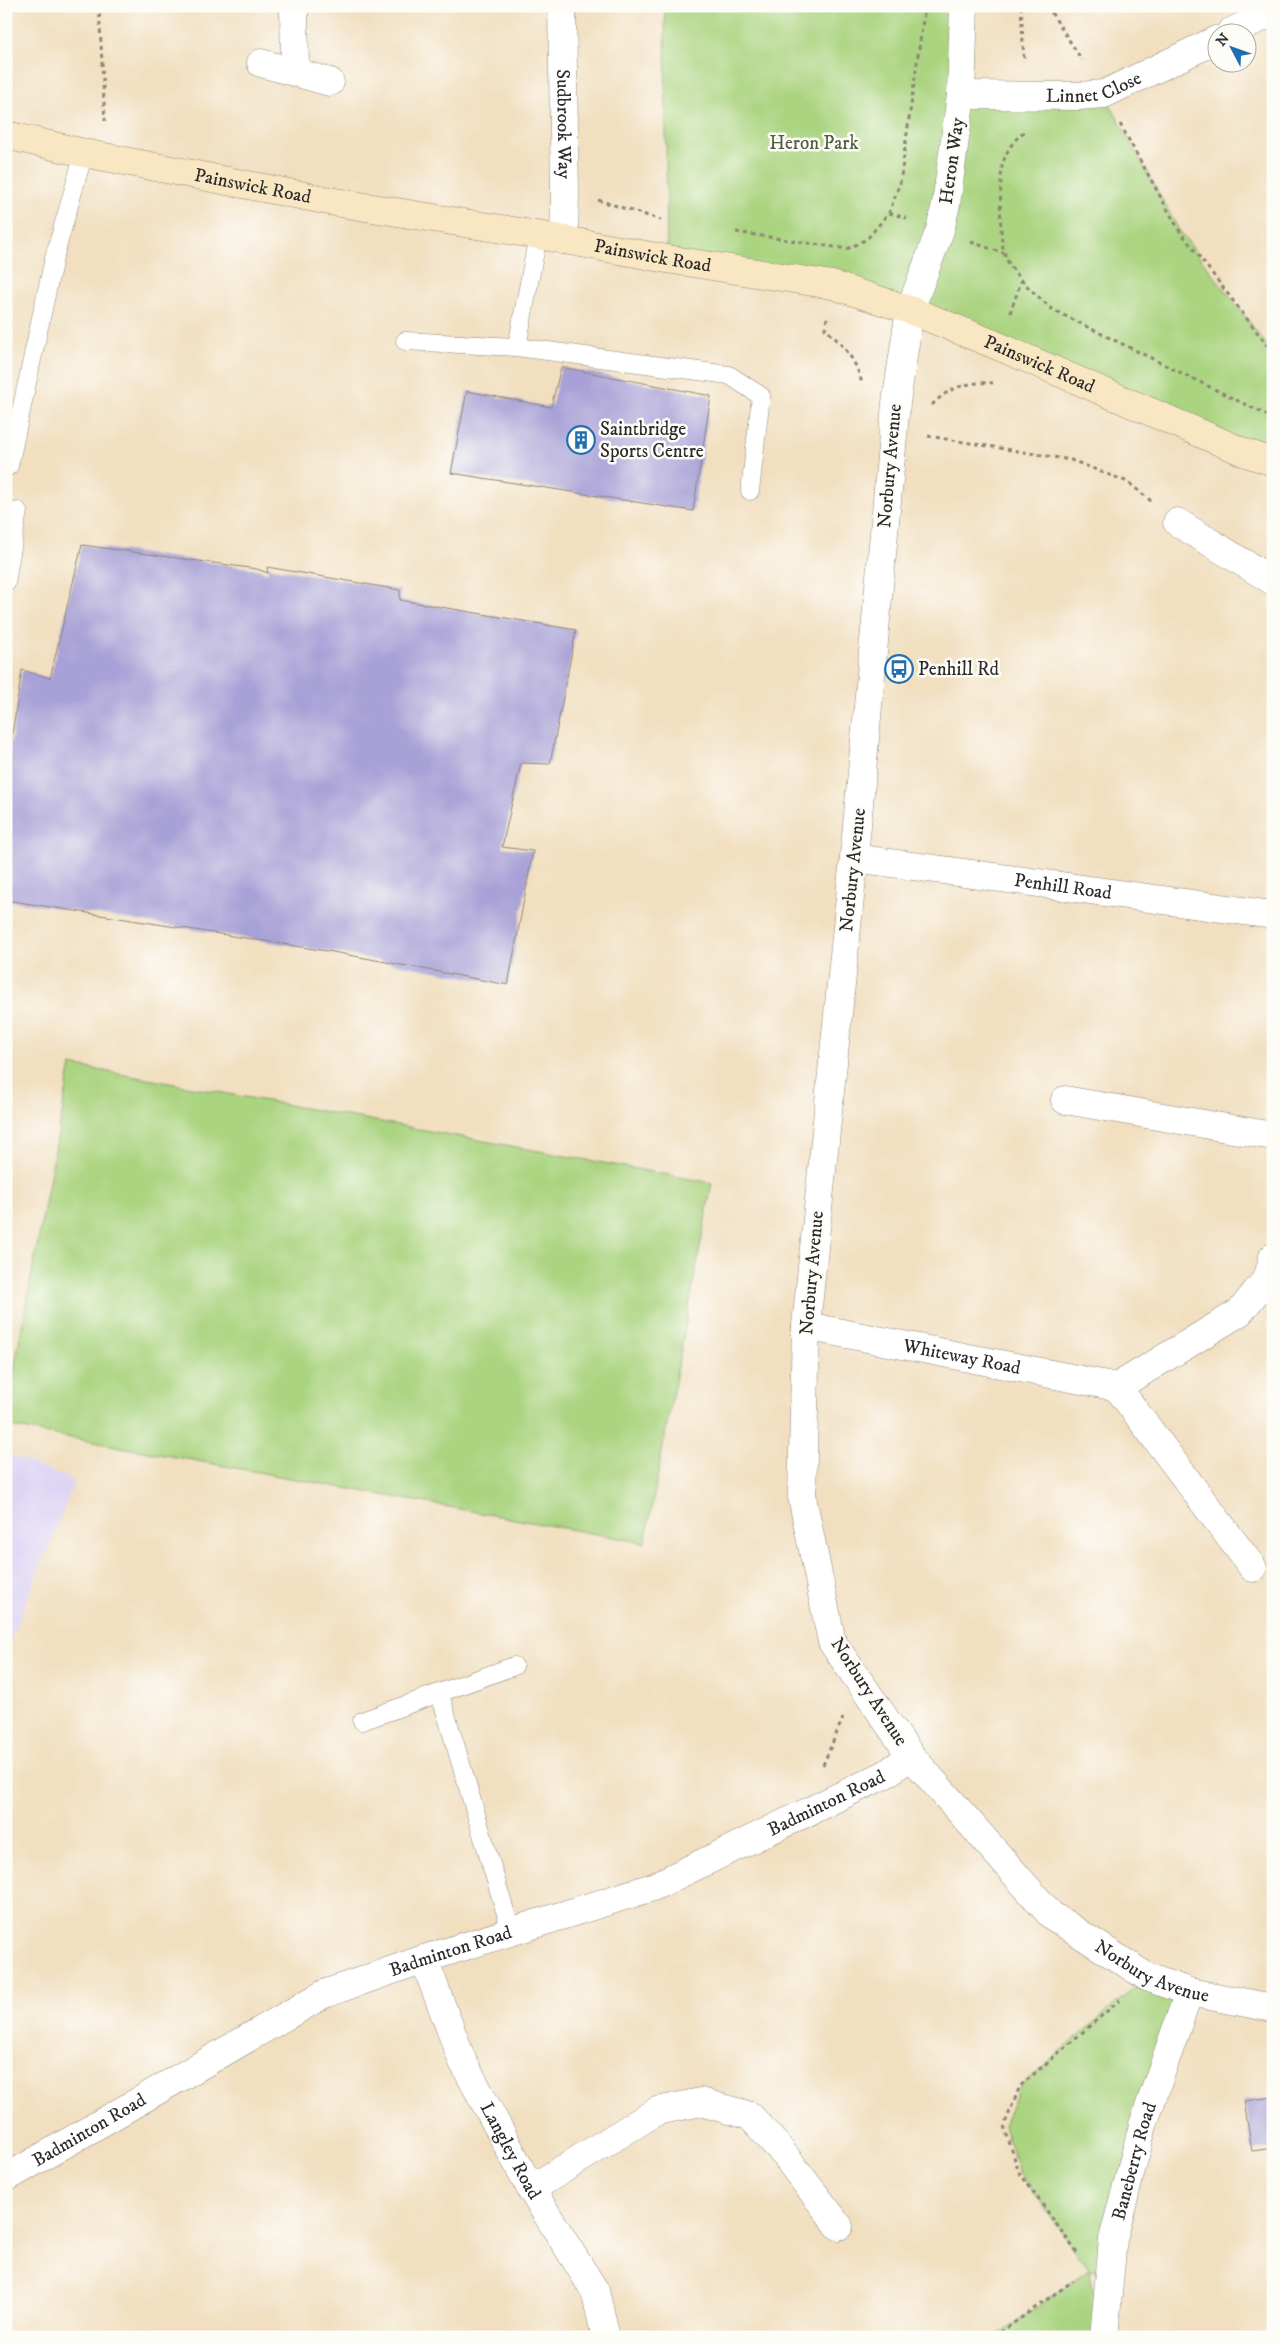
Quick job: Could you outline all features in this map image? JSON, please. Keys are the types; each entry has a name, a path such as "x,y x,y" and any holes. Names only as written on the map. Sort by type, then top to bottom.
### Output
{"main road":[{"name":"Painswick Road","path":"6,135 95,155 335,202 538,235 667,260 832,285 910,310 1246,453 1273,462"}],"street":[{"path":"294,6 295,71"},
{"name":"Sudbrook Way","path":"562,6 564,240"},
{"name":"Heron Way","path":"910,310 940,230 946,204 961,95 964,6"},
{"path":"1252,22 1273,12"},
{"name":"Linnet Close","path":"961,95 1079,96 1104,94 1206,45"},
{"path":"261,63 330,82"},
{"name":"Norbury Avenue","path":"910,310 896,403 854,858 806,1326 802,1497 832,1642 911,1756 1051,1915 1147,1977 1189,1992 1273,2008"},
{"path":"1176,522 1273,581"},
{"name":"Penhill Road","path":"854,858 1273,916"},
{"path":"1065,1100 1273,1136"},
{"path":"1253,1568 1117,1386 1240,1312 1268,1277 1273,1258"},
{"name":"Whiteway Road","path":"806,1326 1117,1386"},
{"name":"Badminton Road","path":"6,2178 324,1994 424,1959 653,1887 886,1774 911,1756"},
{"name":"Langley Road","path":"424,1959 462,2060 531,2189 595,2291 606,2337"},
{"name":"Baneberry Road","path":"1104,2337 1099,2270 1113,2239 1143,2126 1189,1992"},
{"path":"531,2189 657,2111 701,2102 750,2116 780,2148 839,2226"}],"lane":[{"path":"9,466 54,258 95,155"},
{"path":"517,347 538,235"},
{"path":"406,341 517,347 729,376 761,396 750,491"},
{"path":"6,583 18,511"},
{"path":"362,1721 514,1666"},
{"path":"440,1694 511,1931"}],"path":[{"path":"95,155 99,6"},
{"path":"730,231 847,249 867,239 884,220 889,213 900,183 925,6"},
{"path":"1020,6 1026,96"},
{"path":"1048,6 1104,94 1180,230 1273,353"},
{"path":"1030,128 1010,145 1002,166 1000,228 1004,253 1017,274 1054,310 1273,418"},
{"path":"565,194 607,201 663,221"},
{"path":"925,435 1070,460 1128,482 1176,522"},
{"path":"821,1770 845,1716"},
{"path":"994,2337 1099,2270 1019,2172 1004,2126 1020,2086 1147,1977"}],"shaded area":[{"path":"6,1453 75,1481 6,1651"}],"green space":[{"name":"Heron Park","path":"665,6 964,6 961,95 1104,94 1179,230 1273,353 1273,462 910,310 667,259"},
{"path":"71,1065 712,1183 645,1543 6,1426 6,1412"},
{"path":"1147,1977 1189,1992 1109,2270 1089,2271 1103,2329 1091,2337 994,2337 1089,2270 1019,2172 1004,2126 1020,2086"}],"building":[{"name":"Saintbridge Sports Centre","path":"561,367 711,396 693,511 451,473 467,391 551,407"},
{"path":"82,545 257,569 268,573 267,567 400,590 400,600 576,630 550,764 521,763 502,847 533,851 508,985 333,952 6,900 6,754 9,755 22,670 50,678"},
{"path":"1273,2097 1273,2148 1252,2151 1244,2101"}],"place":[{"name":"Saintbridge Sports Centre","path":"581,440"},
{"name":"Penhill Rd","path":"899,669"}]}
